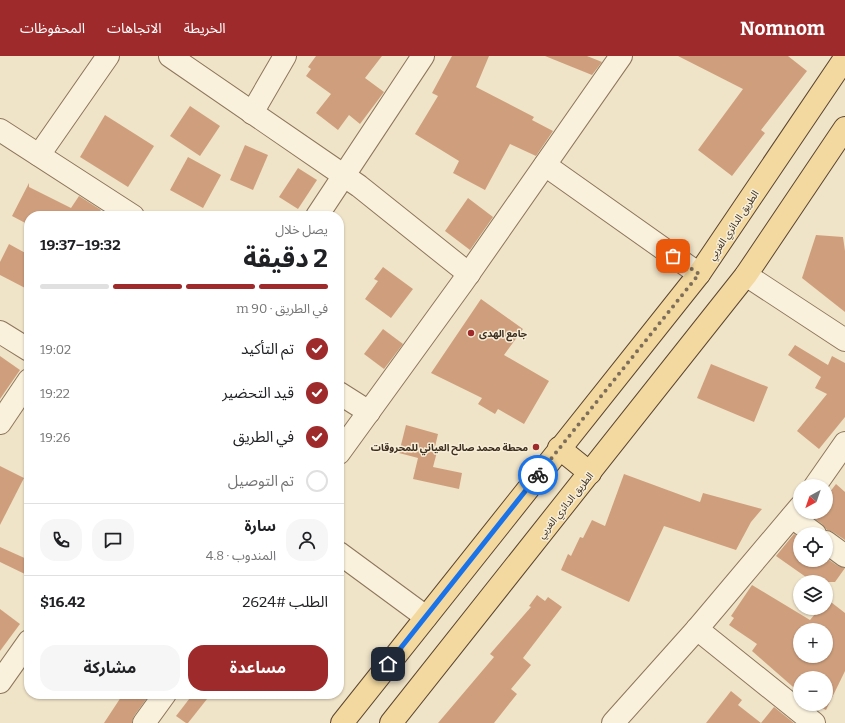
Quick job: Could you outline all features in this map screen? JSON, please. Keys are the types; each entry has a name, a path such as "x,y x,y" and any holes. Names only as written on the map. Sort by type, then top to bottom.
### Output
{"main road":[{"name":"الطريق الدائري الغربي","path":"342,723 559,448 699,274 845,58"},
{"name":"الطريق الدائري الغربي","path":"391,723 746,275 845,128"},
{"path":"559,448 590,473"}],"street":[{"path":"39,155 108,56"},
{"path":"170,56 344,177 469,274"},
{"path":"252,113 285,56"},
{"path":"320,211 423,56"},
{"path":"344,446 469,274 621,56"},
{"path":"0,130 125,211"},
{"path":"545,165 699,274"},
{"path":"746,275 845,340"},
{"path":"0,332 24,347"},
{"path":"0,423 24,387"},
{"path":"344,396 369,412"},
{"path":"820,479 845,443"},
{"path":"613,723 697,629 793,516"},
{"path":"802,519 809,527"},
{"path":"833,547 845,556"},
{"path":"344,557 426,617"},
{"path":"697,629 814,723"},
{"path":"0,682 24,648"},
{"path":"144,723 161,699"}],"building":[{"path":"316,56 382,56 365,78 384,92 360,124 349,115 338,130 316,113 331,94 306,76 311,69 308,67"},
{"path":"452,56 489,56 476,87 534,117 532,120 553,131 536,156 510,144 485,190 453,173 459,161 415,134 438,96 432,93"},
{"path":"545,56 587,56 602,62 592,75"},
{"path":"678,56 788,56 807,71 761,130 765,133 732,176 698,150 743,89"},
{"path":"190,106 220,126 200,156 170,136"},
{"path":"105,115 154,146 128,187 80,157"},
{"path":"245,145 268,155 253,190 230,180"},
{"path":"188,157 221,175 203,208 170,190"},
{"path":"298,168 317,180 298,209 279,197"},
{"path":"29,183 29,187 71,208 79,196 101,210 24,211 24,222 12,216"},
{"path":"468,198 493,217 470,250 445,231"},
{"path":"816,235 843,237 845,251 845,312 802,278"},
{"path":"9,244 24,252 24,287 0,275 0,262"},
{"path":"383,267 413,289 391,318 365,299 378,281 374,279"},
{"path":"481,299 523,329 504,355 549,381 524,424 498,409 495,414 478,404 482,398 431,373"},
{"path":"383,329 403,344 384,369 364,354"},
{"path":"795,345 828,365 832,356 845,363 845,417 819,449 797,431 827,394 815,388 821,377 788,355"},
{"path":"0,356 20,370 0,399"},
{"path":"711,364 768,387 754,422 697,398"},
{"path":"406,425 438,434 434,451 437,452 433,467 462,473 459,489 413,479 418,458 399,453"},
{"path":"0,466 24,478 0,525"},
{"path":"624,474 700,502 703,493 762,509 751,522 736,550 664,526 629,602 561,570 568,554 571,556 580,537 583,538 592,520 605,526"},
{"path":"836,484 845,492 845,540 833,532 833,527 824,527 815,519 833,519 833,488"},
{"path":"793,535 793,567 833,567 833,563 845,568 835,582 833,582 833,575 803,575 776,556"},
{"path":"0,547 24,558 24,574 0,562"},
{"path":"752,585 793,610 793,615 802,615 810,620 814,615 833,615 833,604 845,613 845,671 833,696 833,671 793,671 793,687 752,651 757,644 729,625 734,618 731,616"},
{"path":"537,595 545,601 548,597 562,607 523,658 531,665 511,689 517,694 494,723 438,723 494,657 490,654 531,607 529,606"},
{"path":"0,609 20,624 0,651"},
{"path":"731,691 742,700 738,705 761,723 706,723"},
{"path":"120,699 146,699 134,716 132,723 104,723"},
{"path":"189,699 207,699 188,723 176,716"},
{"path":"774,707 794,723 761,723"}],"way so far":[{"path":"538,475 699,274 673,256"}],"place":[{"name":"جامع الهدى","path":"471,333"},
{"name":"محطة محمد صالح العياني للمحروقات","path":"536,447"}],"route":[{"path":"388,664 538,475"}]}
